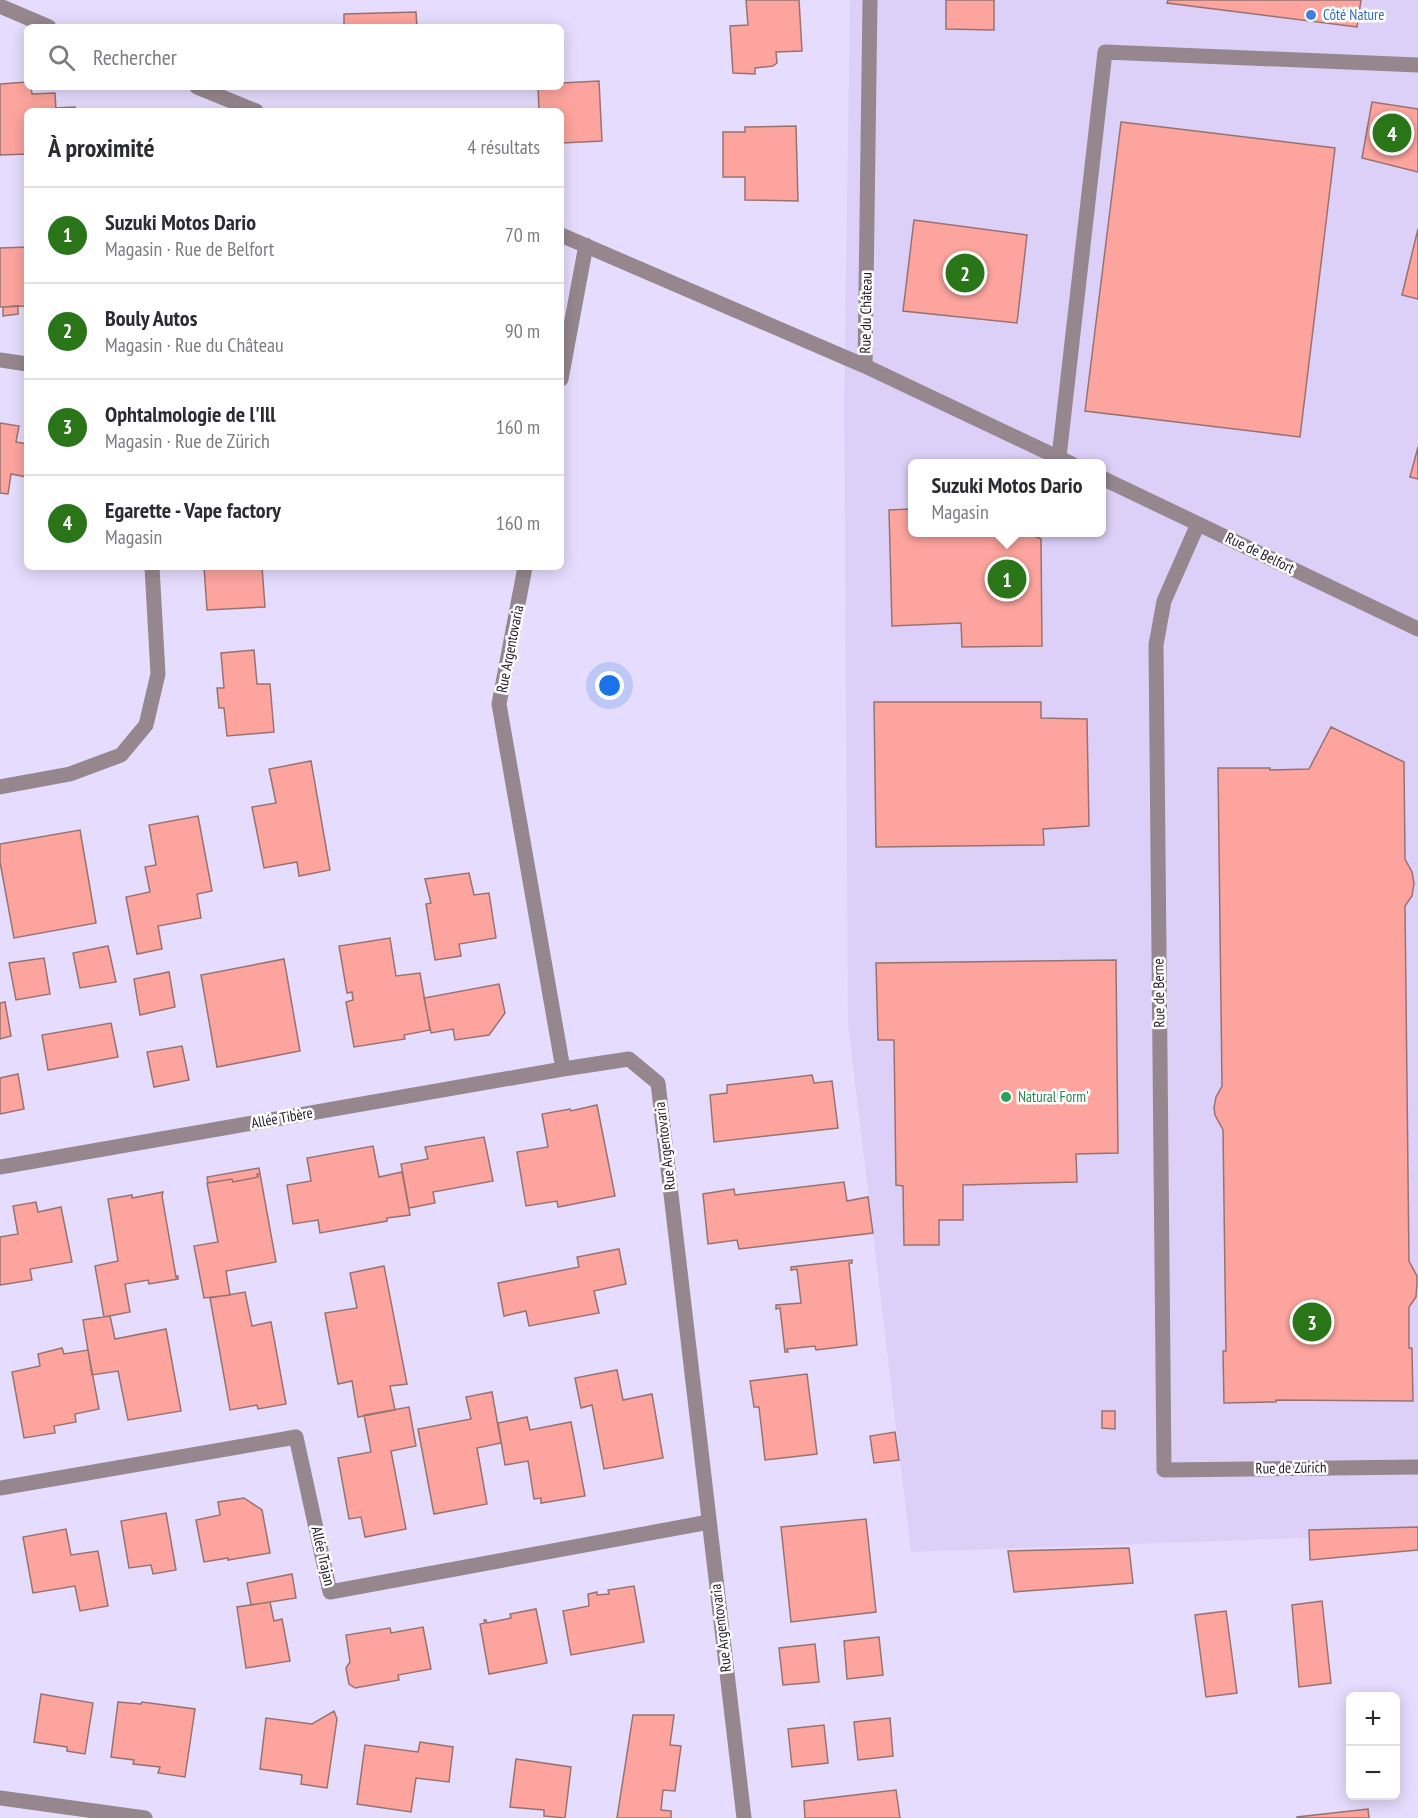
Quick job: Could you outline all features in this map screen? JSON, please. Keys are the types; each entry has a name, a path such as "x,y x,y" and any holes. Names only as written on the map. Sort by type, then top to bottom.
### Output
{"street":[{"name":"Rue du Château","path":"564,236 866,366 870,0"},
{"path":"0,6 42,24"},
{"path":"1065,459 1105,52 1418,65"},
{"path":"204,90 249,108"},
{"path":"564,363 586,245"},
{"path":"0,360 24,364"},
{"path":"866,366 1063,459"},
{"name":"Rue de Belfort","path":"1106,480 1418,629"},
{"name":"Rue de Berne","path":"1164,1470 1155,645 1164,601 1198,524"},
{"path":"0,787 70,774 121,755 146,725 158,674 152,570"},
{"name":"Rue Argentovaria","path":"524,570 499,704 563,1069 629,1059 658,1083 744,1818"},
{"name":"Allée Tibère","path":"0,1167 563,1069"},
{"name":"Allée Trajan","path":"0,1488 296,1437 330,1592 709,1522"},
{"name":"Rue de Zürich","path":"1164,1470 1418,1467"},
{"path":"0,1798 146,1818"}],"shaded area":[{"path":"850,0 1418,0 1418,1534 911,1552 848,1023 844,406"}],"building":[{"path":"746,0 799,0 802,51 776,52 777,63 773,66 755,68 755,74 733,73 730,26 748,25"},
{"path":"946,0 994,0 994,30 946,29"},
{"name":"Côté Nature","path":"1168,0 1361,0 1357,27 1167,3"},
{"path":"416,12 417,24 344,24 344,14"},
{"path":"599,81 602,141 564,143 564,108 539,108 538,90 564,90 564,83"},
{"path":"24,82 24,90 31,90 32,94 55,93 56,108 24,108 24,154 0,155 0,84"},
{"path":"1372,102 1418,109 1418,172 1362,158"},
{"path":"1121,122 1335,148 1300,437 1085,411"},
{"path":"796,126 798,201 745,200 745,177 723,177 723,132 745,132 745,127"},
{"path":"914,220 1027,235 1017,323 903,311"},
{"path":"1418,229 1418,299 1402,295"},
{"path":"24,247 24,306 0,307 0,248"},
{"path":"18,306 18,314 3,316 3,307"},
{"path":"0,423 19,426 16,442 24,443 24,476 11,474 8,494 0,493"},
{"path":"1418,447 1418,479 1410,477"},
{"path":"908,509 908,537 1036,537 1041,539 1042,646 962,647 961,623 892,626 889,510"},
{"path":"204,570 262,570 265,607 207,610"},
{"path":"254,650 257,684 270,684 274,732 227,736 224,708 219,708 217,688 224,688 221,653"},
{"path":"874,702 1041,702 1041,718 1087,719 1089,826 1043,829 1044,845 876,847"},
{"path":"1331,727 1404,762 1405,859 1412,872 1414,883 1412,896 1405,906 1409,1261 1417,1276 1416,1297 1409,1307 1413,1401 1276,1400 1276,1402 1224,1403 1223,1351 1226,1351 1223,1130 1214,1108 1216,1097 1222,1086 1218,768 1309,769"},
{"path":"311,761 330,870 299,876 297,862 264,868 252,807 276,803 269,769"},
{"path":"198,816 212,891 197,894 201,918 158,926 162,949 137,954 126,897 150,892 145,867 156,865 149,825"},
{"path":"80,830 96,923 14,938 0,862 0,844"},
{"path":"469,873 474,895 489,893 496,938 459,944 461,956 435,960 426,904 431,903 425,879"},
{"path":"390,938 396,976 420,973 430,1030 404,1035 405,1039 354,1047 346,1002 353,1000 352,992 347,993 339,946"},
{"path":"108,946 116,982 80,988 73,953"},
{"path":"44,958 50,994 16,1000 9,963"},
{"path":"284,959 300,1051 217,1067 201,975"},
{"name":"Natural Form'","path":"1116,960 1118,1153 1076,1154 1077,1182 963,1185 963,1220 939,1220 939,1245 904,1245 903,1186 896,1185 894,1040 878,1040 876,963"},
{"path":"169,972 175,1007 140,1015 134,979"},
{"path":"499,984 505,1013 489,1035 455,1040 453,1029 431,1033 424,998"},
{"path":"5,1002 11,1036 0,1039 0,1003"},
{"path":"111,1023 118,1057 48,1070 42,1035"},
{"path":"182,1046 189,1080 154,1087 147,1052"},
{"path":"18,1074 24,1109 0,1114 0,1078"},
{"path":"812,1075 814,1083 832,1081 838,1128 714,1142 710,1095 727,1093 727,1085"},
{"path":"597,1105 615,1196 558,1207 557,1201 526,1206 517,1152 548,1147 542,1114"},
{"path":"484,1137 493,1181 433,1192 435,1203 409,1208 401,1164 428,1159 425,1147"},
{"path":"373,1146 379,1177 402,1172 410,1215 320,1233 318,1220 293,1224 287,1185 311,1181 307,1158"},
{"path":"259,1168 258,1177 233,1182 232,1179 208,1183 207,1177"},
{"path":"257,1174 260,1174 276,1262 226,1271 230,1295 204,1298 194,1246 218,1242 207,1183 232,1179 233,1182 258,1177"},
{"path":"844,1182 847,1201 868,1197 873,1233 739,1249 737,1240 708,1244 703,1194 734,1189 735,1195"},
{"path":"163,1192 178,1279 149,1284 148,1280 125,1284 130,1312 104,1317 95,1266 118,1261 108,1199 132,1195 132,1198"},
{"path":"36,1202 38,1212 61,1207 72,1262 30,1269 32,1280 0,1285 0,1237 18,1234 13,1206"},
{"path":"619,1249 626,1284 594,1291 599,1313 529,1326 526,1311 504,1316 498,1283 579,1267 577,1257"},
{"path":"852,1260 852,1263 849,1263 857,1345 816,1350 815,1346 787,1349 788,1352 785,1352 780,1308 776,1309 776,1305 801,1303 797,1269 791,1270 791,1267"},
{"path":"384,1266 407,1384 390,1386 395,1410 358,1417 352,1381 338,1384 325,1313 357,1308 350,1273"},
{"path":"245,1292 252,1326 271,1322 286,1404 258,1409 257,1405 230,1410 210,1298"},
{"path":"110,1316 115,1339 166,1329 181,1411 128,1420 118,1371 92,1375 83,1320"},
{"path":"62,1348 64,1354 88,1350 99,1409 75,1414 76,1422 54,1426 55,1433 24,1438 12,1372 40,1366 38,1354"},
{"path":"617,1370 623,1400 652,1394 663,1458 604,1469 592,1405 581,1408 575,1378"},
{"path":"807,1374 817,1454 765,1460 759,1407 754,1407 750,1381"},
{"path":"492,1392 501,1443 477,1448 487,1504 434,1514 418,1429 471,1419 466,1397"},
{"path":"409,1407 416,1446 391,1451 406,1529 365,1537 361,1517 349,1519 338,1458 371,1452 364,1415"},
{"path":"1102,1411 1115,1411 1115,1429 1102,1428"},
{"path":"527,1417 530,1430 571,1422 585,1496 541,1503 541,1498 534,1499 528,1461 505,1465 498,1423"},
{"path":"895,1432 899,1460 874,1463 870,1436"},
{"path":"244,1498 262,1510 270,1553 204,1562 196,1520 220,1515 218,1502"},
{"path":"166,1513 176,1570 153,1574 151,1565 129,1568 121,1521"},
{"path":"866,1519 876,1612 791,1622 781,1527"},
{"path":"1418,1527 1418,1550 1310,1560 1309,1530"},
{"path":"66,1529 71,1555 98,1551 108,1606 80,1611 75,1586 33,1593 23,1537"},
{"path":"1129,1548 1133,1583 1014,1592 1008,1551"},
{"path":"292,1574 296,1598 251,1605 247,1583"},
{"path":"634,1586 644,1642 571,1655 563,1611 589,1606 588,1594 597,1592 597,1595 609,1594 608,1590"},
{"path":"1322,1601 1331,1683 1299,1687 1292,1605"},
{"path":"270,1602 274,1621 282,1619 290,1661 246,1668 237,1607"},
{"path":"536,1609 547,1663 489,1674 480,1624 485,1623 484,1620 487,1623 511,1618 510,1614"},
{"path":"1226,1611 1237,1693 1206,1697 1195,1615"},
{"path":"423,1627 431,1669 398,1675 399,1680 355,1688 349,1684 346,1668 350,1662 346,1635 390,1628 391,1633"},
{"path":"879,1637 883,1675 847,1679 844,1641"},
{"path":"815,1644 819,1682 783,1685 779,1648"},
{"path":"41,1694 93,1703 85,1754 67,1751 67,1747 34,1742"},
{"path":"118,1702 141,1704 142,1702 195,1709 185,1777 158,1773 160,1767 133,1764 134,1760 111,1757"},
{"path":"334,1711 337,1719 327,1788 301,1784 302,1775 260,1769 266,1718 312,1724"},
{"path":"633,1715 674,1715 670,1745 681,1746 675,1791 663,1790 661,1810 671,1811 671,1818 617,1818"},
{"path":"890,1718 893,1756 858,1760 854,1722"},
{"path":"824,1725 828,1763 792,1767 788,1729"},
{"path":"420,1742 453,1747 449,1782 416,1778 411,1812 357,1804 365,1745 418,1752"},
{"path":"516,1759 571,1767 565,1818 544,1816 544,1810 510,1807"},
{"path":"896,1790 900,1818 805,1818 804,1801"},
{"path":"1368,1809 1369,1818 1297,1818 1297,1817"}],"place":[{"name":"Côté Nature","path":"1311,15"},
{"name":"Egarette - Vape factory","path":"1392,133"},
{"name":"Bouly Autos","path":"965,273"},
{"name":"Suzuki Motos Dario","path":"1007,579"},
{"name":"Natural Form'","path":"1006,1097"},
{"name":"Ophtalmologie de l'Ill","path":"1312,1322"}]}
